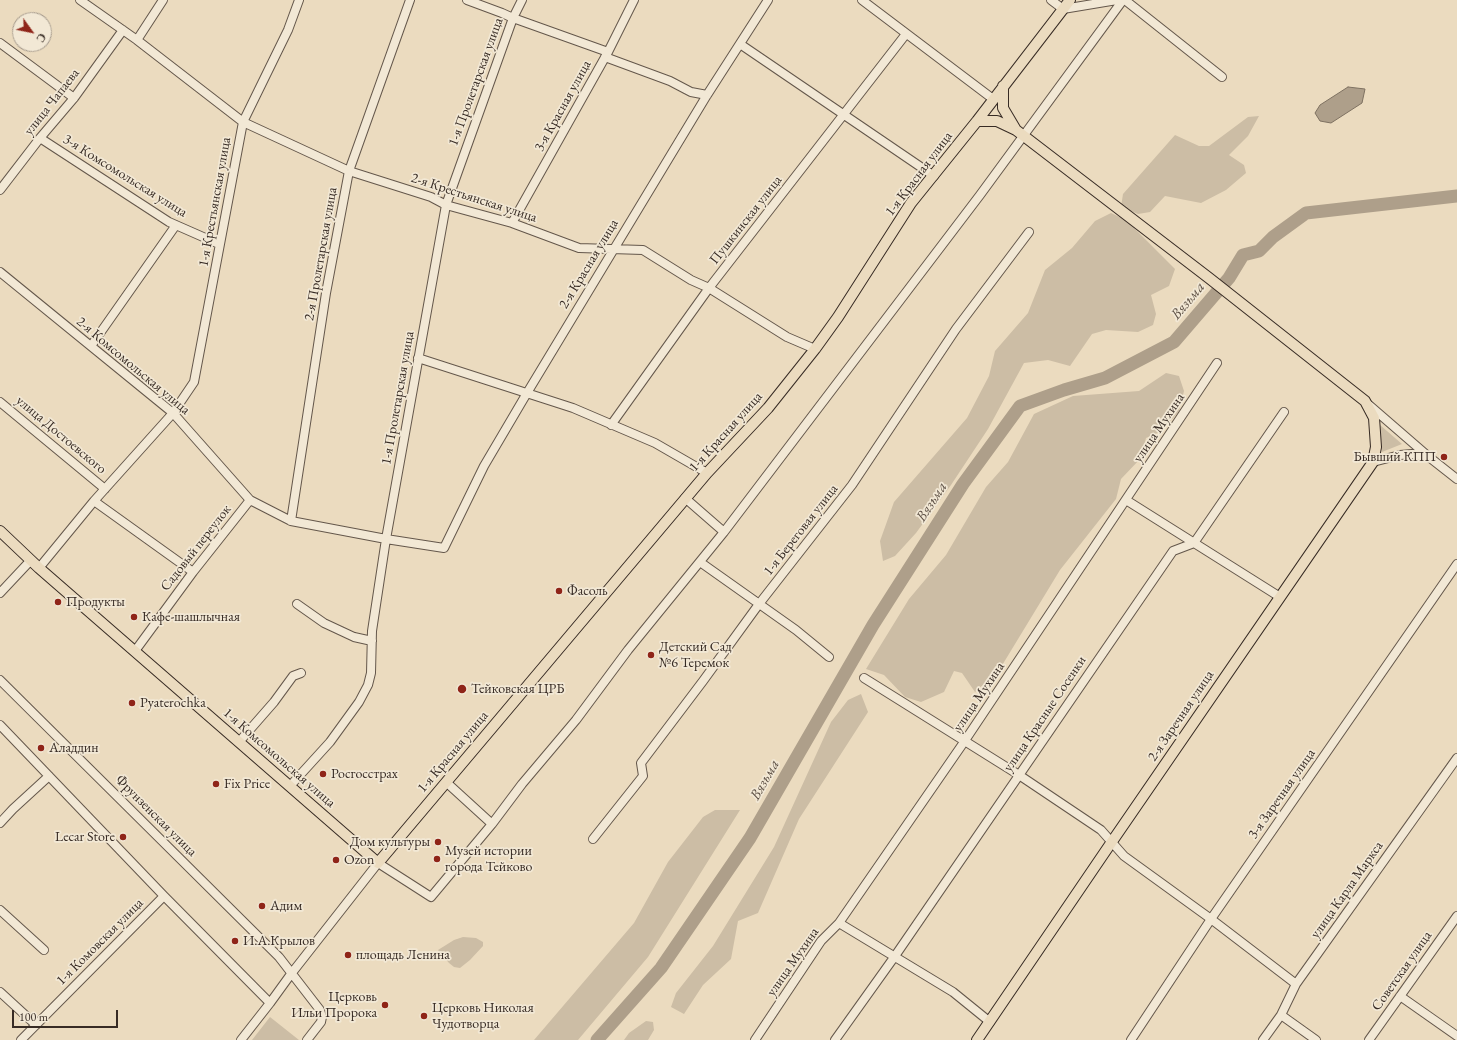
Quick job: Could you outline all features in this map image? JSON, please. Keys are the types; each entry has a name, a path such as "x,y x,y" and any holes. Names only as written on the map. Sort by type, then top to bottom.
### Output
{"main road":[{"name":"1-я Красная улица","path":"378,863 685,498 768,408 815,349 838,317 911,203 934,176 1070,0"},
{"path":"1003,86 1003,108 1019,132"},
{"path":"977,121 997,121 1019,132 1231,295 1365,401"},
{"name":"2-я Заречная улица","path":"977,1040 1373,462 1376,447 1376,433 1374,418 1365,401"},
{"name":"1-я Комсомольская улица","path":"0,531 39,568 378,863"}],"street":[{"name":"2-я Крестьянская улица","path":"80,0 123,30 243,122 349,172 431,197 446,205 512,223 579,248 643,250 691,280 709,288 787,337 815,349"},
{"path":"136,40 163,0"},
{"name":"1-я Крестьянская улица","path":"39,568 94,501 172,413 194,382 243,122 288,30 299,0"},
{"name":"2-я Пролетарская улица","path":"291,520 325,301 349,172 410,0"},
{"path":"467,0 606,54 670,81 691,92 707,95"},
{"name":"1-я Пролетарская улица","path":"290,786 330,742 360,702 372,673 372,631 386,539 446,205 513,18 522,0"},
{"name":"3-я Красная улица","path":"512,223 606,54 634,0"},
{"name":"2-я Красная улица","path":"444,548 484,466 527,393 707,95 768,0"},
{"path":"862,0 993,99"},
{"path":"1051,0 1063,9 1117,0"},
{"path":"241,1040 378,863 431,897 492,824 522,784 576,720 628,650 724,532 975,201 1019,132 1124,0 1222,76"},
{"name":"улица Чапаева","path":"0,190 40,138 74,98 123,30"},
{"name":"Пушкинская улица","path":"611,425 709,288 906,34"},
{"path":"0,43 74,98"},
{"path":"740,44 934,176"},
{"name":"3-я Комсомольская улица","path":"40,138 169,222 219,244"},
{"path":"91,346 176,225"},
{"name":"1-я Береговая улица","path":"593,839 643,776 641,763 759,604 852,485 956,329 1029,232"},
{"name":"2-я Комсомольская улица","path":"0,272 172,413 250,500 291,520 386,539 444,548"},
{"path":"418,358 573,408 655,443 707,473"},
{"name":"улица Мухина","path":"755,1040 821,941 839,923 964,742 1217,363"},
{"path":"1365,401 1429,457 1457,479"},
{"name":"улица Достоевского","path":"0,402 105,489"},
{"path":"1194,543 1284,412"},
{"path":"1373,462 1400,455 1412,454 1429,457"},
{"path":"685,498 724,532"},
{"name":"Садовый переулок","path":"135,651 193,572 250,500"},
{"path":"1126,500 1280,597"},
{"path":"94,501 193,572"},
{"name":"улица Красные Сосенки","path":"835,1040 895,956 1173,551 1194,543"},
{"path":"0,593 31,560"},
{"path":"700,562 796,630 829,656"},
{"name":"3-я Заречная улица","path":"1131,1040 1211,919 1457,564"},
{"path":"296,604 324,623 354,637 372,641"},
{"path":"240,742 274,702 293,676 301,673"},
{"path":"864,678 1101,830 1124,856 1211,919 1296,984"},
{"name":"Фрунзенская улица","path":"0,680 279,957 291,974"},
{"path":"0,725 164,896 270,1003"},
{"name":"улица Карла Маркса","path":"1263,1040 1281,1015 1296,984 1457,758"},
{"path":"0,823 13,808 48,776"},
{"path":"446,782 492,824"},
{"name":"1-я Комовская улица","path":"21,1040 164,896"},
{"path":"0,910 44,950"},
{"name":"Советская улица","path":"1369,1040 1457,916"},
{"path":"839,923 953,992 990,1022"},
{"path":"291,974 320,1010 322,1017 321,1022 307,1040"},
{"path":"0,992 36,1025"},
{"path":"1400,996 1457,1036"},
{"path":"1281,1015 1316,1040"}],"shaded area":[{"path":"1348,87 1365,89 1362,103 1331,123 1320,121 1315,113 1320,105"},
{"path":"1259,116 1248,136 1229,155 1244,165 1246,173 1226,190 1201,203 1165,196 1150,212 1138,214 1121,207 1123,194 1175,135 1199,146 1209,146 1248,117"},
{"path":"1111,213 1126,220 1175,269 1169,286 1151,295 1156,314 1153,325 1138,332 1106,330 1092,334 1070,366 1048,360 1024,363 988,429 951,485 916,533 895,556 883,561 880,541 894,502 967,418 989,376 995,351 1028,313 1045,270 1072,248 1095,221"},
{"path":"1166,373 1179,376 1184,391 1179,411 1162,431 1146,438 1141,458 1121,479 1116,499 1060,570 998,672 975,692 962,673 954,671 944,692 921,702 905,697 884,675 866,669 909,599 946,555 986,487 1008,462 1034,414 1073,396 1139,391"},
{"path":"1380,425 1402,444 1382,452"},
{"path":"861,694 868,712 799,819 758,913 738,921 731,959 703,985 684,1014 671,1007 676,993 713,946 774,847 831,722 848,700"},
{"path":"715,810 740,810 648,957 578,1040 534,1040 634,923 668,862 703,817"},
{"path":"463,937 476,938 483,942 483,946 460,968 454,967 438,950 454,940"},
{"path":"270,1017 299,1040 252,1040"},
{"path":"646,1021 653,1022 654,1030 648,1040 624,1040 629,1033"}],"waterway":[{"name":"Вязьма","path":"597,1040 661,968 750,838 873,625 963,484 1020,406 1064,390 1105,378 1174,342 1229,278 1243,255 1259,251 1273,237 1306,213 1457,196"}],"place":[{"name":"Бывший КПП","path":"1444,457"},
{"name":"Фасоль","path":"559,591"},
{"name":"Продукты","path":"58,602"},
{"name":"Кафе-шашлычная","path":"134,617"},
{"name":"Детский Сад №6 Теремок","path":"651,655"},
{"name":"Тейковская ЦРБ","path":"462,689"},
{"name":"Pyaterochka","path":"132,703"},
{"name":"Аладдин","path":"41,748"},
{"name":"Росгосстрах","path":"323,774"},
{"name":"Fix Price","path":"216,784"},
{"name":"Lecar Store","path":"123,837"},
{"name":"Дом культуры","path":"438,842"},
{"name":"Музей истории города Тейково","path":"437,859"},
{"name":"Ozon","path":"336,860"},
{"name":"Адим","path":"262,906"},
{"name":"И.А.Крылов","path":"235,941"},
{"name":"площадь Ленина","path":"348,955"},
{"name":"Церковь Ильи Пророка","path":"385,1005"},
{"name":"Церковь Николая Чудотворца","path":"424,1016"}]}
